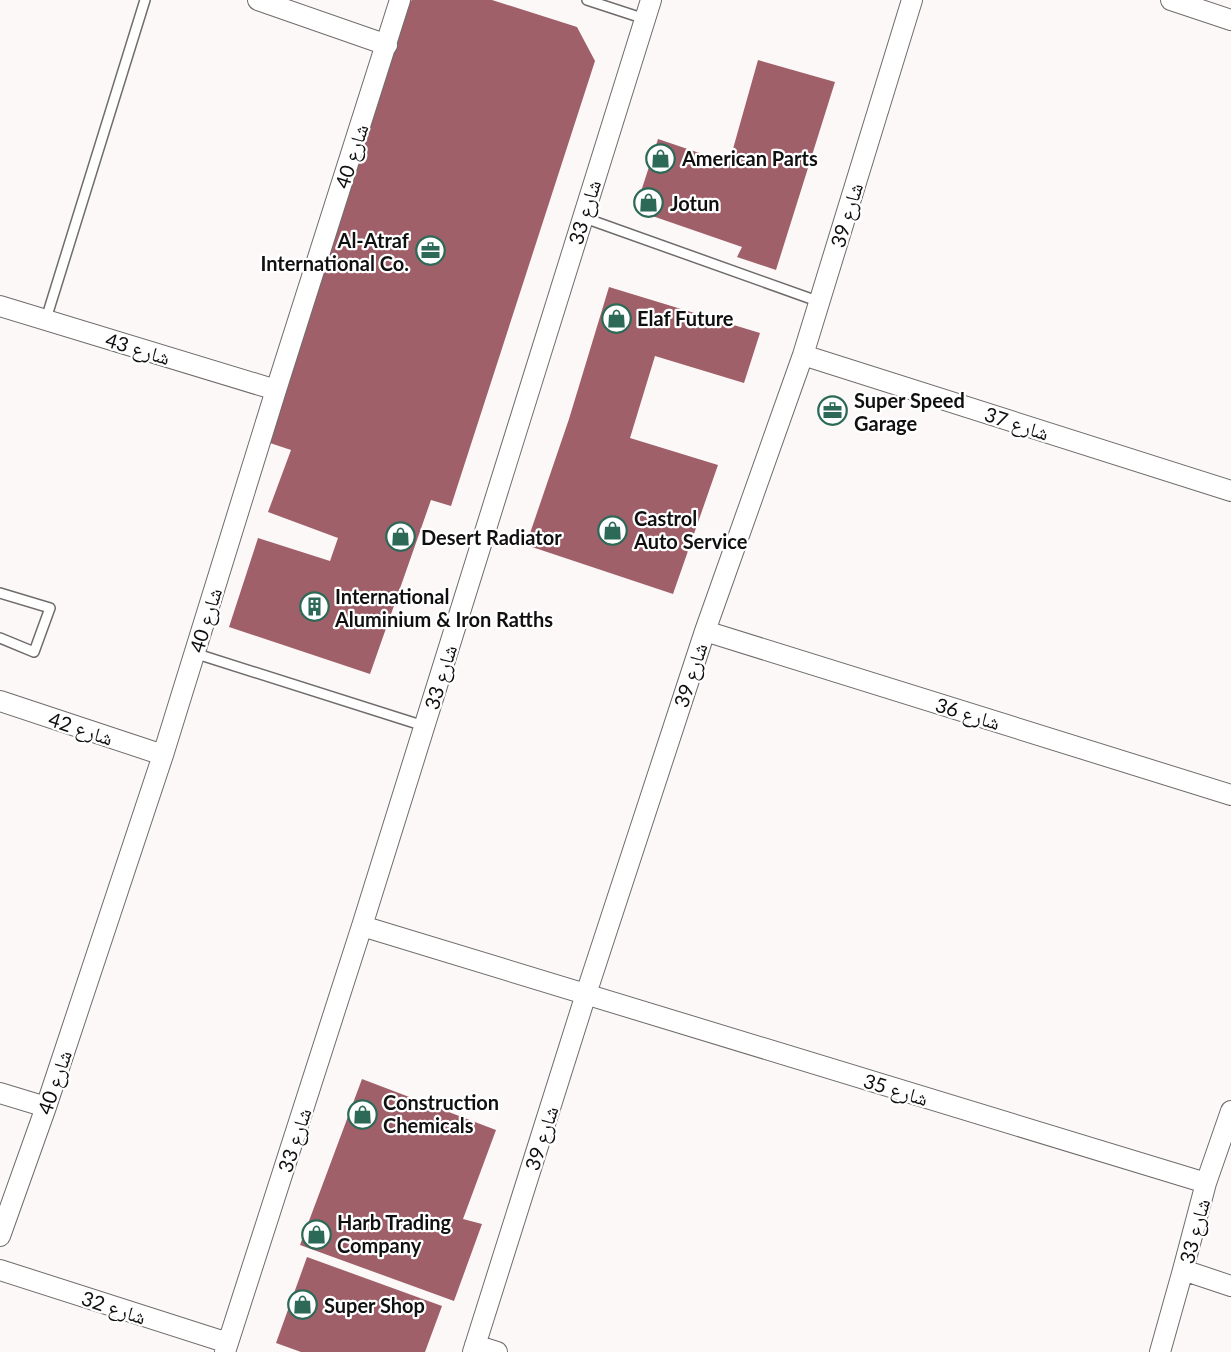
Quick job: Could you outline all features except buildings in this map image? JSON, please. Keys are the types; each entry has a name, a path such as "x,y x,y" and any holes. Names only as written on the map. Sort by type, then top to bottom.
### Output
{"street":[{"path":"258,0 387,45"},
{"name":"شارع 40","path":"0,1236 46,1107 163,755 400,0"},
{"name":"شارع 33","path":"227,1348 362,926 651,0"},
{"name":"شارع 39","path":"474,1348 586,994 705,632 803,355 912,0"},
{"path":"1171,0 1231,20"},
{"name":"شارع 43","path":"0,306 276,390"},
{"name":"شارع 37","path":"803,355 1231,491"},
{"name":"شارع 36","path":"705,632 1231,795"},
{"name":"شارع 42","path":"0,700 163,755"},
{"name":"شارع 35","path":"362,926 1206,1183"},
{"path":"0,1093 46,1107"},
{"name":"شارع 33","path":"1160,1352 1206,1183 1231,1111"},
{"name":"32 شارع","path":"0,1270 227,1348"},
{"path":"1183,1270 1231,1286"},
{"path":"474,1348 496,1352"}],"lane":[{"path":"46,320 145,0"},
{"path":"586,0 645,19"},
{"path":"582,217 820,302"},
{"path":"0,593 50,608 34,652 0,638"},
{"path":"195,653 424,726"}],"place":[{"name":"American Parts","path":"661,158"},
{"name":"Jotun","path":"649,203"},
{"name":"Al-Atraf International Co.","path":"430,251"},
{"name":"Elaf Future","path":"616,318"},
{"name":"Super Speed Garage","path":"833,411"},
{"name":"Castrol Auto Service","path":"613,530"},
{"name":"Desert Radiator","path":"400,537"},
{"name":"International Aluminium & Iron Ratths","path":"314,607"},
{"name":"Construction Chemicals","path":"362,1114"},
{"name":"Harb Trading Company","path":"316,1234"},
{"name":"Super Shop","path":"303,1305"}]}
